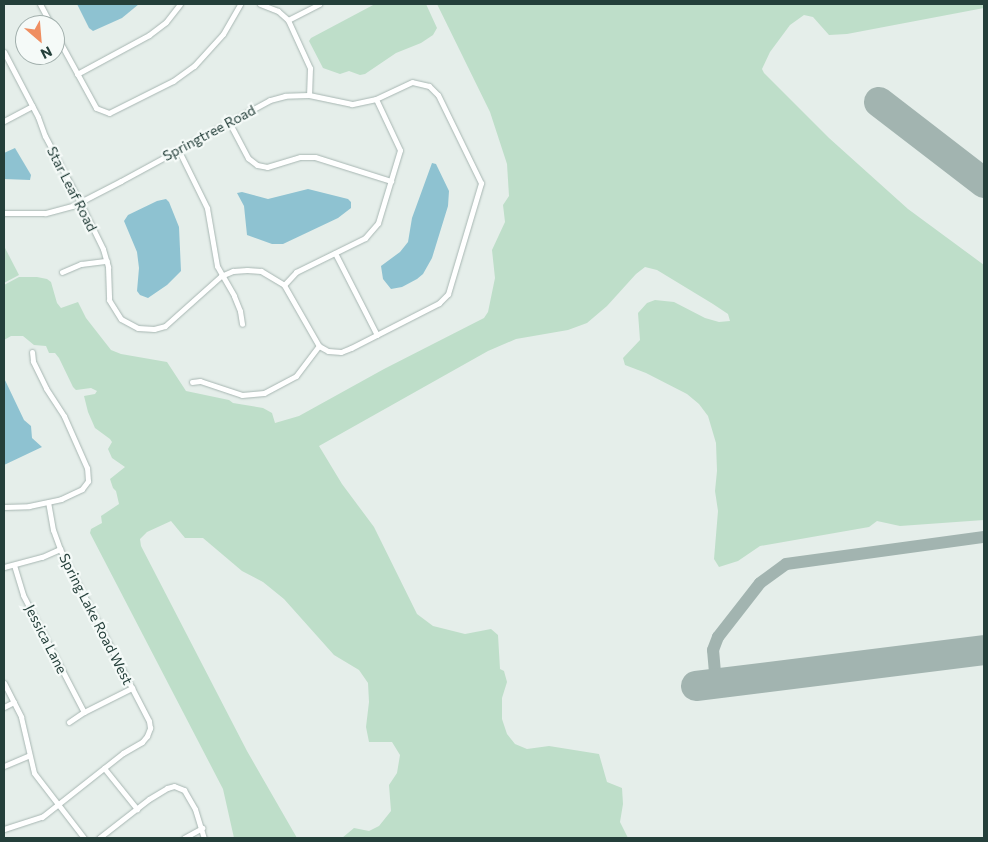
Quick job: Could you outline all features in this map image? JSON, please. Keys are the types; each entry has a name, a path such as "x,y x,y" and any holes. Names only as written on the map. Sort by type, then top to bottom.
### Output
{"street":[{"path":"77,74 149,35 166,22 180,4"},
{"path":"65,51 96,108 104,113 117,110 173,81 194,66 223,34 240,4"},
{"path":"260,4 278,11 288,20 310,68 309,95"},
{"path":"288,20 319,4"},
{"name":"Star Leaf Road","path":"4,52 6,62 32,106 107,260 108,300 121,319 131,325 147,330 165,326 221,276"},
{"name":"Springtree Road","path":"4,213 46,213 80,202 270,100 285,96 309,95 352,104 376,99 406,83 418,82 429,86 438,95 479,178 481,189 448,294 438,303 377,334"},
{"path":"284,285 296,272 372,232 378,223 400,150 376,99"},
{"path":"4,121 32,106"},
{"path":"229,122 248,158 257,164 267,167 300,157 315,157 391,181"},
{"path":"178,149 207,208 213,232 214,254 221,276 237,303 242,324"},
{"path":"221,276 233,271 261,271 284,285 319,346 328,351 340,352 377,334 335,253"},
{"path":"62,272 81,264 107,260"},
{"path":"192,382 200,381 242,395 264,393 296,376 319,346"},
{"path":"4,507 48,502 82,489 88,481 87,468 64,416 32,361 32,352"},
{"name":"Spring Lake Road West","path":"48,502 60,549 149,721 149,732 142,742 123,753 104,768"},
{"path":"4,567 42,558 60,549"},
{"name":"Jessica Lane","path":"14,565 21,589 84,712"},
{"path":"4,683 23,723 28,756 37,779 84,838"},
{"path":"69,722 84,712 132,688"},
{"path":"4,707 14,702"},
{"path":"4,766 28,756"},
{"path":"4,828 35,820 104,768 137,809"},
{"path":"99,838 167,788 176,787 184,790 196,809 204,838"},
{"path":"184,838 202,828"}],"green space":[{"path":"375,4 426,4 437,28 433,35 421,43 396,53 365,74 360,75 349,71 340,74 323,68 309,41 311,38"},
{"path":"437,4 984,4 984,8 847,34 829,35 813,17 804,15 790,25 770,52 762,69 829,138 908,209 984,265 984,520 900,526 877,521 869,527 760,546 738,561 719,567 714,559 718,511 715,491 717,471 716,443 708,416 699,404 687,394 646,373 625,365 623,358 640,340 638,313 647,303 655,300 674,302 705,318 719,322 730,321 728,314 713,304 657,270 645,267 636,274 607,306 587,323 568,330 516,339 488,351 319,446 342,484 374,527 417,614 433,626 465,634 491,629 498,635 500,669 504,671 507,682 502,698 502,719 507,734 515,744 527,749 549,746 599,754 607,782 622,788 623,804 620,822 628,838 342,838 354,828 369,831 379,826 391,811 389,785 397,773 400,755 392,742 369,742 366,727 369,702 368,683 359,670 334,655 284,599 263,582 242,571 203,538 185,538 171,521 147,532 140,539 141,546 247,751 297,838 234,838 223,789 90,533 91,529 102,523 101,516 119,504 116,491 110,479 125,467 112,458 108,449 112,442 95,428 88,412 84,396 95,394 97,391 91,388 76,390 59,358 55,353 49,353 46,346 34,345 23,336 11,336 4,340 4,285 19,277 47,279 51,282 57,303 61,308 78,302 86,318 111,350 121,354 167,362 186,391 229,400 233,403 263,408 272,413 275,423 299,416 384,369 484,318 488,312 495,278 492,250 505,222 503,205 509,196 507,164 490,112"},
{"path":"4,246 19,275 4,283"}],"water":[{"path":"77,4 139,4 122,18 93,31 89,28"},
{"path":"15,148 31,175 30,180 4,179 4,153"},
{"path":"432,163 436,164 449,191 448,206 432,258 423,274 417,279 402,287 391,289 383,279 381,266 400,252 408,242 412,218"},
{"path":"308,189 348,199 351,202 351,208 338,218 283,244 272,244 247,235 244,206 237,193 242,192 268,199"},
{"path":"166,199 179,227 181,271 167,285 148,298 140,295 137,291 139,268 137,252 124,221 128,215 157,201"},
{"path":"4,378 24,420 31,426 32,438 42,447 4,465"}],"taxiway":[{"path":"716,684 713,650 718,637 760,583 786,564 984,537"}],"runway":[{"path":"879,102 984,183"},
{"path":"696,686 984,650"}]}
